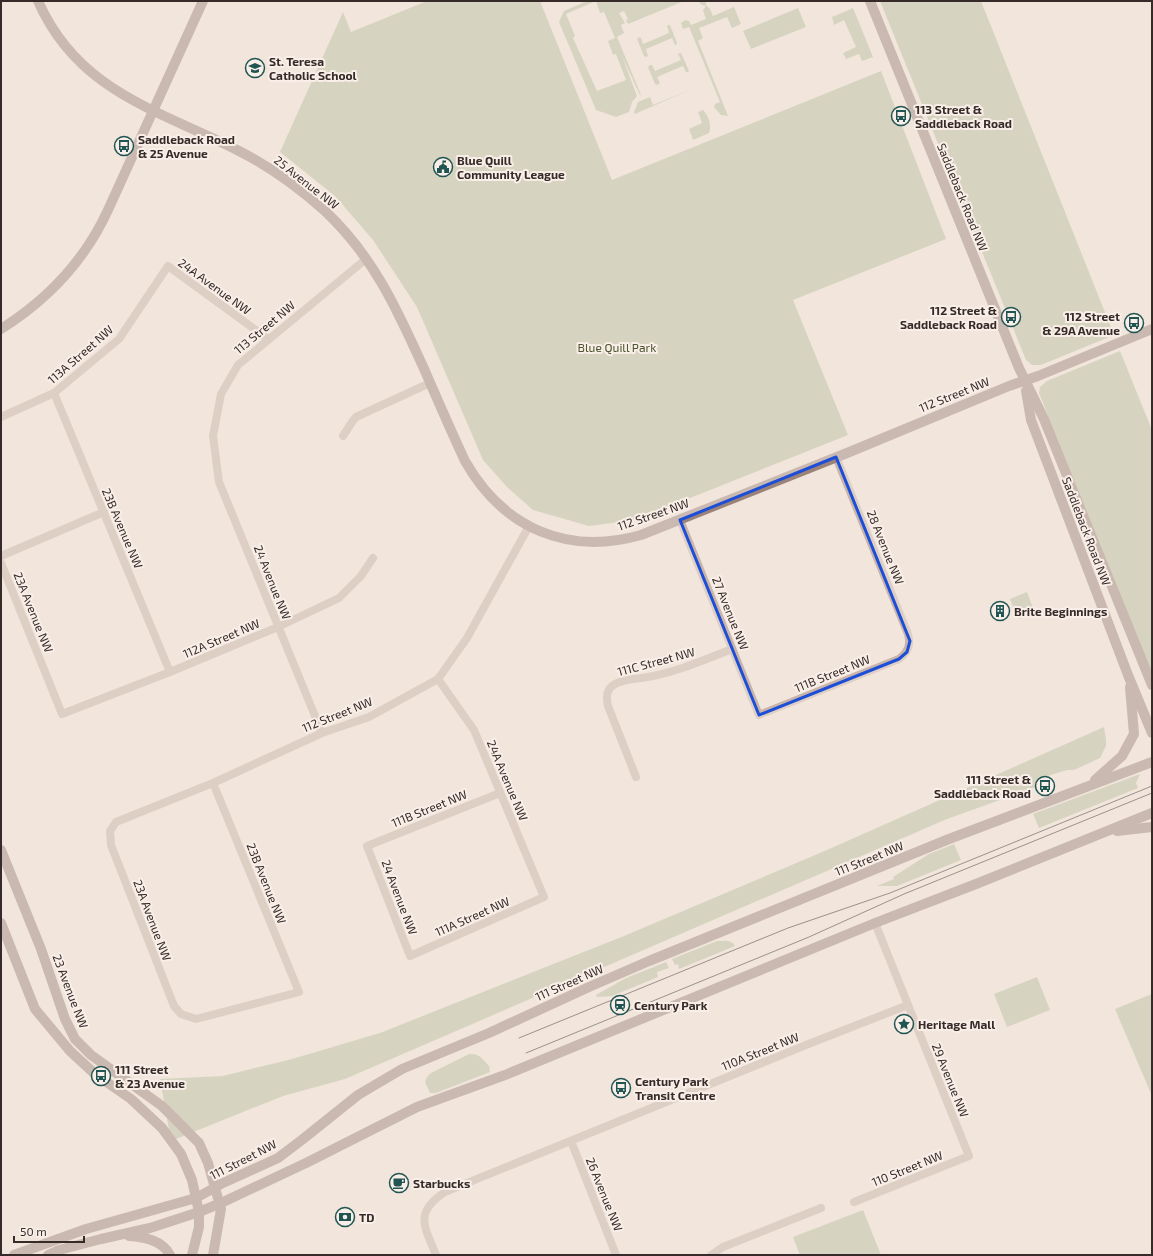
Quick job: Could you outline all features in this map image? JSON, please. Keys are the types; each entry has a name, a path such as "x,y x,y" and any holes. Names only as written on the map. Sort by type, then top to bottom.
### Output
{"main road":[{"name":"25 Avenue NW","path":"38,1 49,24 58,38 82,66 108,87 171,120 239,151 283,177 324,211 339,226 366,259 391,298 465,461 472,473 487,494 496,503 528,526"},
{"path":"1,330 26,312 49,292 80,256 104,218 203,1"},
{"name":"Saddleback Road NW","path":"870,1 1024,381 1044,419 1152,685"},
{"name":"112 Street NW","path":"528,526 562,538 589,542 617,541 642,535 1152,329"},
{"name":"Saddleback Road NW","path":"1024,381 1031,420 1128,675 1152,733"},
{"path":"1090,785 1122,756 1134,734 1128,675"},
{"name":"111 Street NW","path":"14,1255 86,1229 196,1198 223,1183 278,1158 358,1095 402,1069 489,1033 649,961 935,845 1152,762"},
{"path":"48,1255 59,1250 150,1228 199,1212 306,1163 417,1107 505,1075 875,923 1152,813"},
{"path":"1101,834 1152,827"},
{"name":"23 Avenue NW","path":"1,850 41,949 65,1019 75,1039 91,1055 162,1106 199,1142 208,1163 221,1209 213,1255"},
{"path":"1,923 35,1009 70,1051 95,1074 131,1099 162,1128 181,1154 192,1180 199,1212 199,1227 192,1255"},
{"path":"123,1235 143,1237 154,1240 170,1255"}],"street":[{"name":"113 Street NW","path":"213,436 221,394 238,365 366,259"},
{"name":"24A Avenue NW","path":"168,266 268,339"},
{"name":"113A Street NW","path":"1,417 54,393 119,339 168,266"},
{"path":"343,436 356,417 430,384"},
{"name":"23B Avenue NW","path":"54,393 170,672"},
{"name":"24 Avenue NW","path":"213,436 219,482 322,733"},
{"name":"28 Avenue NW","path":"836,457 908,634 910,641 909,647"},
{"path":"1,556 104,512"},
{"name":"27 Avenue NW","path":"680,520 759,715"},
{"name":"112 Street NW","path":"110,831 116,822 213,782 322,733 369,717 438,679 467,638 528,526"},
{"name":"112A Street NW","path":"62,714 170,672 278,627 339,598 361,576 373,558"},
{"name":"23A Avenue NW","path":"1,563 62,714"},
{"name":"111B Street NW","path":"759,715 899,658 907,652 909,647"},
{"name":"111C Street NW","path":"636,777 608,706 607,693 609,689 618,682 672,672 732,649"},
{"name":"24A Avenue NW","path":"438,679 474,730 544,897"},
{"name":"23B Avenue NW","path":"182,1014 196,1019 299,992 213,782"},
{"name":"111B Street NW","path":"367,846 500,793"},
{"name":"23A Avenue NW","path":"110,831 111,845 174,1006 182,1014"},
{"name":"24 Avenue NW","path":"367,846 410,956"},
{"name":"111A Street NW","path":"410,956 544,897"},
{"name":"29 Avenue NW","path":"875,923 969,1156"},
{"name":"110A Street NW","path":"436,1255 423,1223 424,1216 432,1202 445,1192 908,1005"},
{"name":"26 Avenue NW","path":"571,1141 616,1255"},
{"name":"110 Street NW","path":"854,1202 969,1156"},
{"path":"711,1255 724,1248 821,1208"}],"highlighted area":[{"path":"836,457 908,634 910,641 907,652 899,659 759,715 680,520"}],"green space":[{"name":"Blue Quill Park","path":"427,1 540,1 612,180 881,71 946,239 793,300 848,435 635,520 589,526 533,510 507,487 483,460 417,307 373,240 335,196 280,152 343,12 351,32"},
{"path":"587,1 596,1 684,1 628,24 626,20 628,19 624,11 619,13 625,23 621,25 624,33 617,37 641,95 622,56 637,96 632,102 629,112 616,117 596,110 559,22 564,11","holes":["596,1 600,13 604,12 615,38 608,41 613,55 616,54 626,80 597,91 573,38 575,36 566,14"]},
{"path":"698,1 706,1 706,5 710,9 713,16 734,7 741,24 732,28 727,17 699,28 703,38 698,41 728,116 721,115 714,107 715,104 720,102 689,27 683,29 681,23 685,20 689,21 691,25 706,19 703,10 706,6 702,5"},
{"path":"880,1 981,1 1114,335 1041,365 1032,365 1026,360"},
{"path":"798,8 806,27 751,49 743,31"},
{"path":"853,8 873,57 862,61 859,54 846,59 843,53 856,47 844,20 834,25 832,17"},
{"path":"668,25 670,25 677,43 676,45 672,38 646,49 648,56 644,56 637,39 639,37 641,38 643,44 669,33"},
{"path":"680,53 689,71 686,72 683,66 657,77 660,83 657,85 655,84 648,67 652,65 655,71 681,60 678,54"},
{"path":"692,89 635,114 634,112 638,102 650,97 653,105"},
{"path":"703,110 709,121 709,133 693,140 689,129 702,123 698,112"},
{"path":"1120,351 1152,430 1152,673 1039,393 1040,387 1047,381"},
{"path":"1027,592 1035,613 1018,619 1010,599"},
{"path":"1104,727 1106,746 1100,758 1074,770 1067,770 1044,777 1036,787 947,819 345,1079 283,1096 171,1141 160,1079 223,1076 292,1059 380,1033 624,936 827,850"},
{"path":"1140,774 1136,783 1138,788 1039,828 1033,814"},
{"path":"954,844 961,860 897,886 877,886 894,879 893,877 929,854"},
{"path":"717,941 729,941 735,946 679,969 678,964 675,965 672,959"},
{"path":"666,962 669,968 657,972 658,977 612,996 597,997 596,995 626,978"},
{"path":"1037,977 1050,1010 1007,1027 994,994"},
{"path":"1152,994 1152,1096 1115,1009"},
{"path":"469,1054 476,1054 485,1061 489,1066 490,1072 436,1093 430,1093 425,1082 431,1073"},
{"path":"863,1210 881,1255 800,1255 793,1237"}],"tram line":[{"path":"519,1038 788,928 890,893 1152,786"},
{"path":"526,1053 809,937 904,894 1152,793"}],"place":[{"name":"St. Teresa Catholic School","path":"255,68"},
{"name":"113 Street & Saddleback Road","path":"901,116"},
{"name":"Saddleback Road & 25 Avenue","path":"124,146"},
{"name":"Blue Quill Community League","path":"443,167"},
{"name":"112 Street & Saddleback Road","path":"1011,317"},
{"name":"112 Street & 29A Avenue","path":"1134,323"},
{"name":"Brite Beginnings","path":"1000,611"},
{"name":"111 Street & Saddleback Road","path":"1045,786"},
{"name":"Century Park","path":"620,1005"},
{"name":"Heritage Mall","path":"904,1024"},
{"name":"111 Street & 23 Avenue","path":"101,1076"},
{"name":"Century Park Transit Centre","path":"621,1088"},
{"name":"Starbucks","path":"399,1183"},
{"name":"TD","path":"345,1217"}]}
